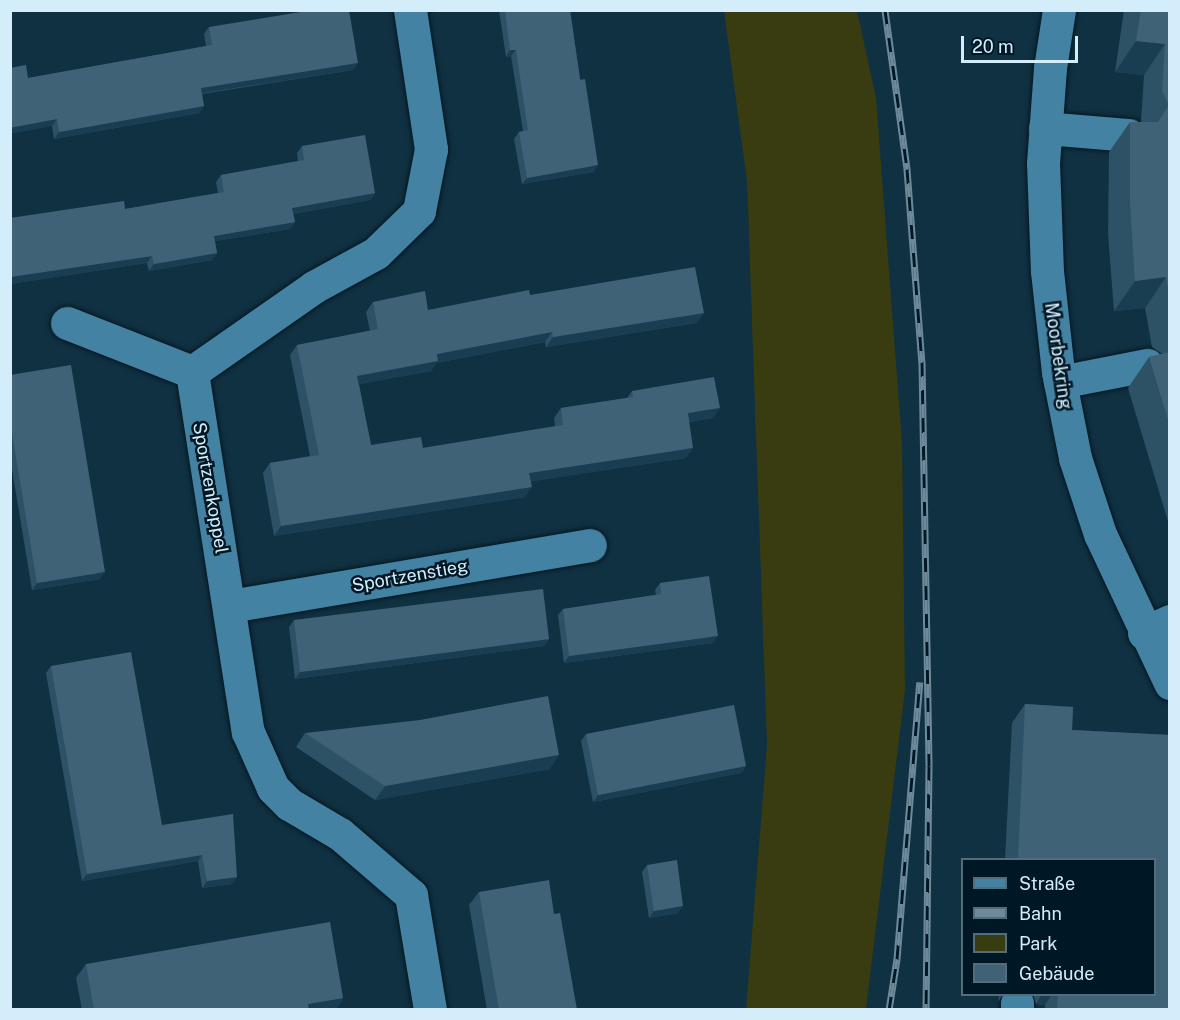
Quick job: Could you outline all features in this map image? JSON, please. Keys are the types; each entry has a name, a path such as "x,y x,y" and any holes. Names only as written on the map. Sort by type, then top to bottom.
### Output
{"street":[{"path":"68,323 192,372 314,287 376,253 419,211 431,149 410,10"},
{"name":"Moorbekring","path":"1059,10 1045,128 1047,271 1060,382 1086,495 1116,574 1157,627 1170,683"},
{"path":"1045,128 1129,135"},
{"path":"1060,382 1147,365"},
{"name":"Sportzenkoppel","path":"192,372 248,732 260,764 289,804 340,834 411,895 430,1010"},
{"name":"Sportzenstieg","path":"230,606 590,545"}],"green space":[{"path":"724,11 857,11 876,98 902,443 905,690 866,1009 746,1009 767,745 747,181"}],"building":[{"path":"313,10 349,10 358,63 201,88 204,106 59,132 57,119 10,128 10,68 26,65 28,78 212,45 209,27"},
{"path":"505,10 570,10 580,80 585,79 598,165 527,178 519,132 528,130 516,50 510,50"},
{"path":"1141,10 1170,10 1170,297 1166,277 1135,281 1130,203 1130,122 1158,122 1169,105 1162,91 1165,44 1136,41"},
{"path":"365,135 375,193 292,208 295,222 214,236 217,253 154,264 152,256 10,277 10,218 124,201 125,209 224,192 221,175 304,160 302,146"},
{"path":"695,267 704,313 553,337 552,332 437,354 438,361 357,376 371,445 421,437 423,448 563,425 561,408 633,397 632,391 714,377 720,408 688,413 693,448 529,473 532,487 281,526 270,463 319,455 297,345 378,329 373,302 425,291 428,310 529,290 530,295"},
{"path":"1170,352 1170,426 1149,357"},
{"path":"71,365 105,572 37,583 10,421 10,375"},
{"path":"709,576 718,636 569,656 563,609 661,594 660,583"},
{"path":"543,589 549,639 300,672 294,620"},
{"path":"131,652 162,825 233,814 237,877 207,881 202,855 87,874 51,666"},
{"path":"548,696 559,755 385,786 305,733 420,720"},
{"path":"1025,704 1073,707 1072,730 1170,735 1170,1010 1057,1010 1058,996 1156,996 1156,858 1018,858"},
{"path":"734,705 746,766 598,795 586,734"},
{"path":"677,860 683,906 654,911 647,865"},
{"path":"549,880 554,914 560,913 577,1010 499,1010 479,892"},
{"path":"330,922 343,998 308,1004 309,1010 94,1010 86,964"}],"railway":[{"path":"885,10 907,169 922,362 929,766 926,1010"},
{"path":"889,1010 897,959 920,682"}]}
